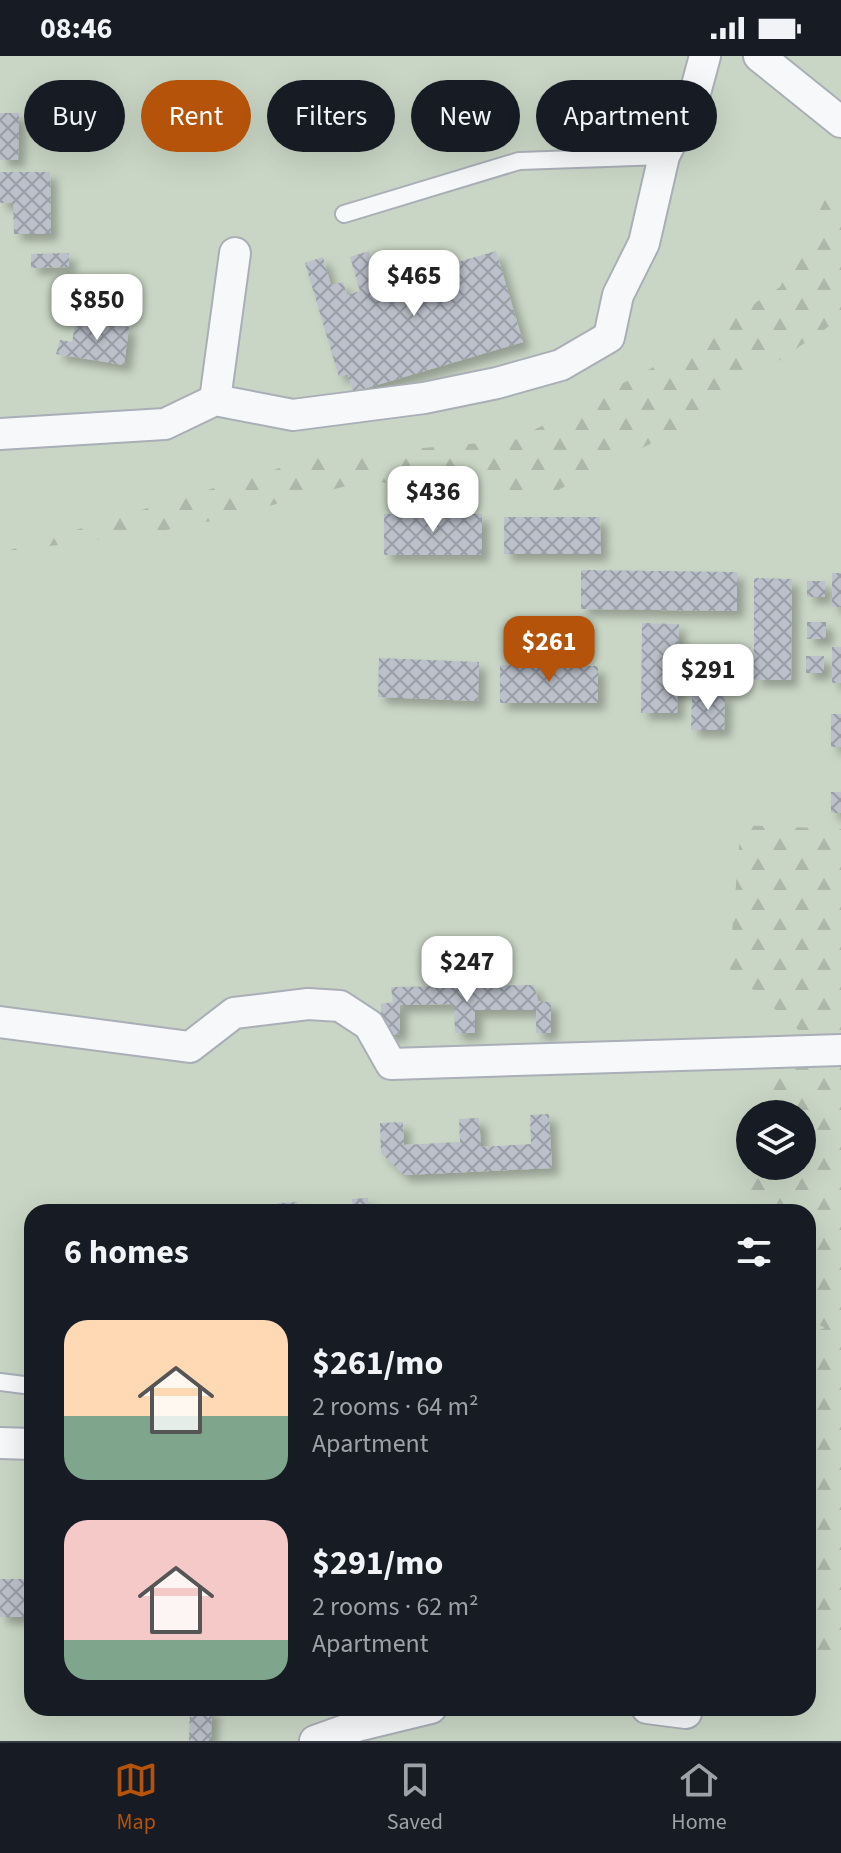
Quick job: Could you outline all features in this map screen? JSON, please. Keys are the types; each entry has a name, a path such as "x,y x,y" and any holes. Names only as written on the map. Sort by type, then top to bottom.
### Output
{"street":[{"path":"0,434 165,424 215,400 293,415 424,398 497,383 561,365 609,337 618,295 644,243 664,156 695,93 705,56"},
{"path":"759,56 841,122"},
{"path":"215,400 235,253"},
{"path":"0,1022 190,1047 234,1013 308,1004 340,1006 369,1025 391,1064 841,1050"},
{"path":"0,1443 24,1444"},
{"path":"315,1741 398,1716"}],"lane":[{"path":"344,214 519,161 664,156"},
{"path":"0,1382 24,1385"}],"green space":[{"path":"0,56 841,56 841,1741 0,1741"},
{"path":"828,194 841,201 841,318 678,430 546,496 366,481 187,527 0,553 316,457 515,440 667,360 780,287"},
{"path":"741,825 841,829 841,1650 816,1661 816,1331 825,1328 816,1323 816,1204 740,1204 745,1180 816,1180 816,1100 767,1100 803,1034 729,968"}],"building":[{"path":"0,113 19,113 18,160 0,160"},
{"path":"0,172 50,172 51,234 14,234 13,203 0,203"},
{"path":"369,251 379,285 496,251 523,342 353,392 348,374 339,377 305,263 323,257 331,285 343,282 347,295 360,291 350,257"},
{"path":"69,253 69,267 31,268 31,254"},
{"path":"76,319 129,327 124,365 56,354 60,340 72,342"},
{"path":"384,514 482,514 482,555 384,555"},
{"path":"504,517 600,517 601,554 504,554"},
{"path":"581,570 737,572 737,611 581,609"},
{"path":"832,573 841,573 841,607 832,607"},
{"path":"754,578 792,579 791,680 754,680"},
{"path":"807,581 825,581 825,597 807,597"},
{"path":"807,622 826,622 826,639 807,639"},
{"path":"642,623 679,624 677,713 641,713"},
{"path":"832,647 841,647 841,683 832,683"},
{"path":"806,656 824,656 824,673 806,673"},
{"path":"379,658 479,662 478,701 378,697"},
{"path":"500,665 598,666 598,703 500,703"},
{"path":"692,693 725,694 724,730 691,730"},
{"path":"831,714 841,714 841,747 831,747"},
{"path":"831,792 841,792 841,813 831,813"},
{"path":"534,985 538,1001 551,1002 551,1033 536,1033 536,1010 475,1010 475,1033 455,1033 454,1004 400,1005 400,1034 381,1035 381,1004 393,1002 391,987"},
{"path":"549,1114 552,1168 404,1175 381,1153 380,1123 403,1122 404,1145 460,1142 459,1119 479,1118 481,1147 531,1144 530,1115"},
{"path":"368,1198 368,1204 352,1204 352,1199"},
{"path":"0,1579 24,1579 24,1617 0,1617"},
{"path":"190,1716 212,1716 208,1741 189,1741"}]}
